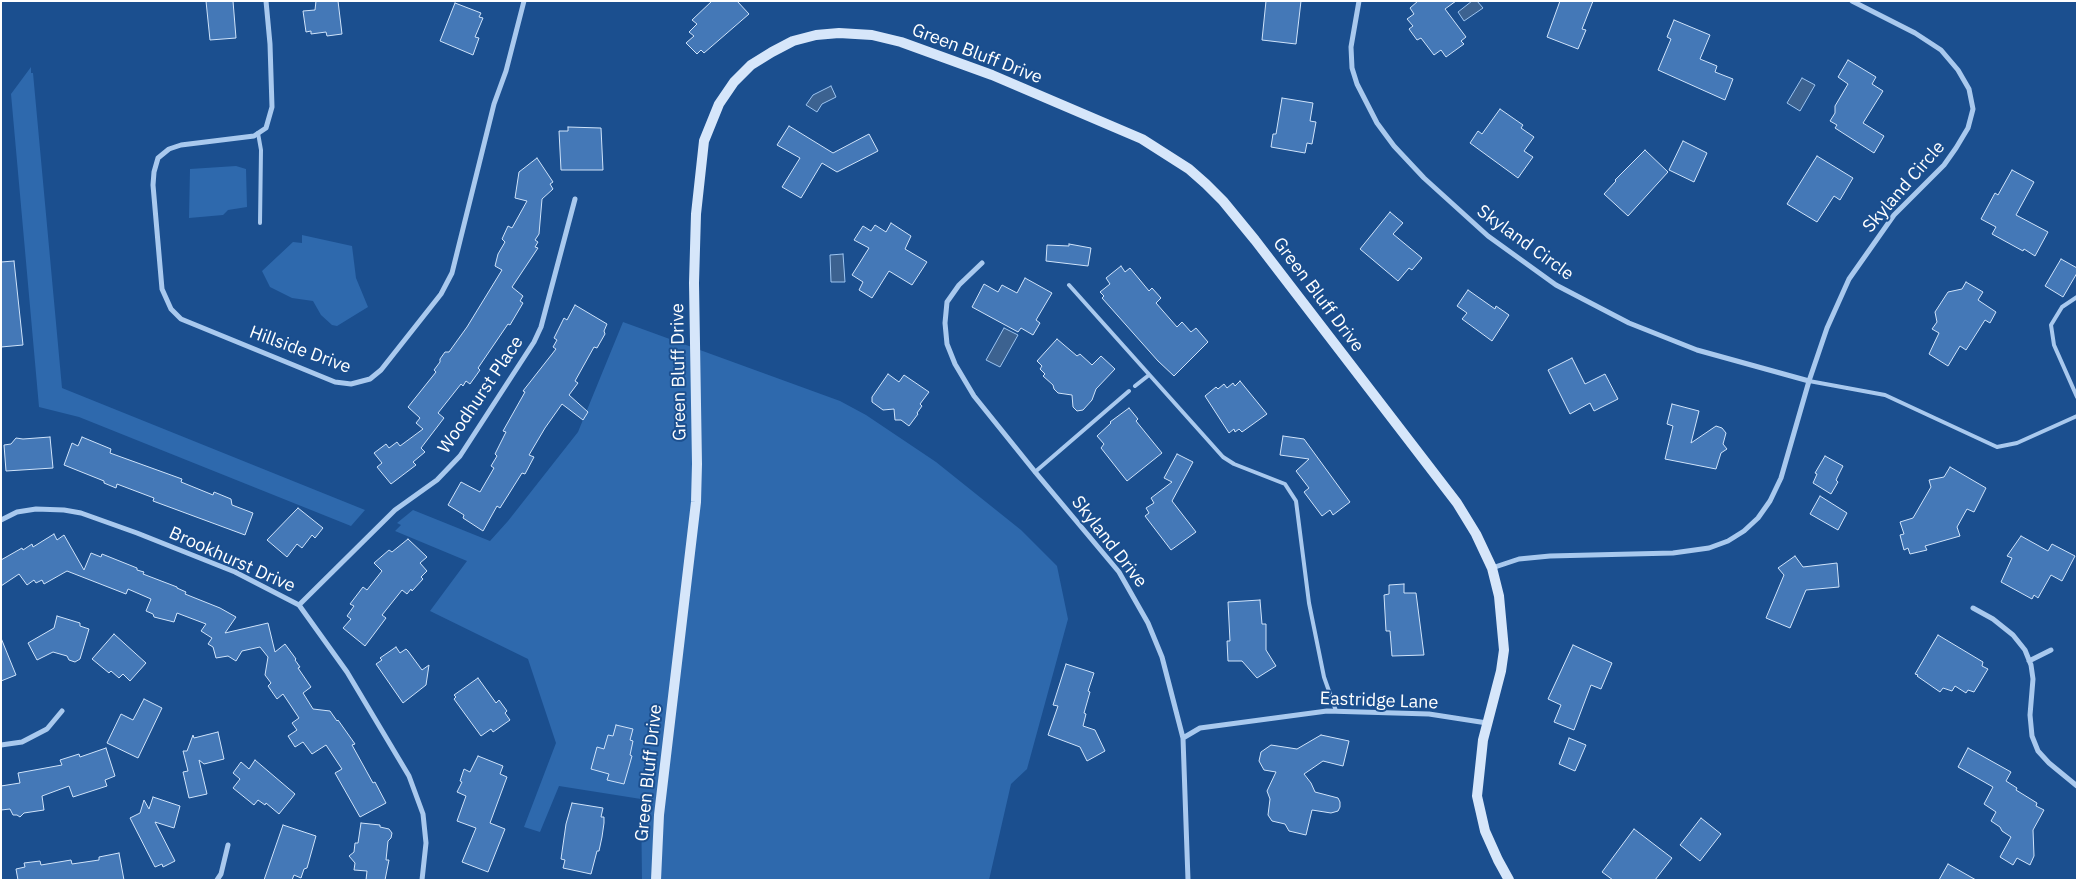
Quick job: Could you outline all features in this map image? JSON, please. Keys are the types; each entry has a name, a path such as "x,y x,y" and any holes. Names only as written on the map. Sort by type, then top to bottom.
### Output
{"street":[{"name":"Hillside Drive","path":"266,1 270,44 272,107 266,128 254,136 181,145 169,149 158,158 153,185 162,290 171,310 181,318 335,382 351,384 370,379 381,370 441,294 452,273 492,114 520,21 524,1"},
{"name":"Skyland Circle","path":"1359,1 1351,47 1352,68 1377,123 1394,146 1424,178 1488,236 1556,285 1629,323 1697,350 1809,382"},
{"name":"Skyland Circle","path":"1492,568 1519,559 1550,556 1674,553 1708,548 1728,541 1744,531 1758,518 1770,501 1781,478 1809,382 1833,313 1849,279 1894,215 1944,165 1968,128 1973,109 1969,89 1958,70 1941,50 1915,33 1852,1"},
{"name":"Green Bluff Drive","path":"656,880 659,815 696,494 694,283 696,214 702,152 713,114 734,82 760,58 793,41 816,35 839,33 872,35 901,42 992,75 1142,139 1189,169 1223,201 1255,240 1457,503 1476,534 1492,568 1499,596 1504,650 1501,671 1487,724 1478,770 1477,796 1479,809 1491,846 1509,880"},
{"name":"Woodhurst Place","path":"299,605 395,510 437,480 460,456 534,342 541,327 575,199"},
{"name":"Skyland Drive","path":"982,263 959,285 947,302 945,322 947,344 955,364 974,396 1119,572 1148,623 1162,657 1183,738 1188,880"},
{"name":"Brookhurst Drive","path":"1,520 17,512 36,509 64,510 81,514 137,532 235,572 299,605 346,672 409,776 423,814 426,842 422,880"},
{"path":"1973,608 2014,635 2025,650 2033,679 2030,715 2032,736 2038,751 2049,763 2077,786"},
{"path":"2029,661 2051,650"},
{"path":"1,745 22,742 47,729 62,711"},
{"name":"Eastridge Lane","path":"1183,738 1200,728 1336,711 1429,714 1487,724"},
{"path":"217,880 221,874 228,845"}],"lane":[{"path":"258,133 261,150 260,223"},
{"path":"1068,285 1089,306 1148,375 1223,457 1234,464 1285,484 1296,501 1309,603 1324,677 1336,711"},
{"path":"2077,297 2062,307 2050,325 2054,345 2077,397"},
{"path":"1134,386 1148,375"},
{"path":"1809,382 1885,395 1997,447 2017,443 2077,416"},
{"path":"1035,472 1129,391"}],"shaded area":[{"path":"1472,1 1477,1 1483,8 1464,21 1458,12"},
{"path":"31,67 62,388 365,510 351,526 79,417 39,407 11,94"},
{"path":"1802,78 1815,85 1800,111 1787,103"},
{"path":"831,86 836,97 822,104 817,112 806,105 813,95"},
{"path":"236,166 246,169 247,207 228,210 223,215 189,218 190,169"},
{"path":"302,235 352,246 356,278 368,307 337,326 332,325 321,315 313,301 292,298 270,287 262,271 293,242 302,243"},
{"path":"843,254 845,282 831,282 830,255"},
{"path":"623,322 840,401 866,415 936,462 1021,530 1057,566 1068,619 1027,769 1011,784 989,880 642,880 641,799 559,786 540,832 524,827 556,743 528,659 430,611 467,561 395,531 401,525 397,523 413,510 490,541 578,432"},
{"path":"1004,328 1018,335 1000,367 986,360"}],"building":[{"path":"206,1 233,1 236,38 210,40"},
{"path":"316,1 338,1 342,34 327,36 326,32 311,34 311,31 306,32 303,11 315,10"},
{"path":"712,1 737,1 749,14 704,53 701,50 697,54 686,43 694,36 689,32 697,24 692,20"},
{"path":"1266,1 1301,1 1296,44 1262,40"},
{"path":"1418,1 1456,1 1445,9 1466,37 1461,41 1464,44 1446,57 1441,50 1434,55 1421,38 1417,40 1409,29 1413,26 1407,19 1414,14 1410,8"},
{"path":"1560,1 1593,1 1582,29 1586,30 1578,49 1547,37"},
{"path":"455,3 481,13 479,17 483,18 475,37 479,38 473,55 440,41"},
{"path":"1674,20 1710,35 1700,59 1717,66 1715,72 1733,79 1725,100 1658,70 1671,39 1667,37"},
{"path":"1848,60 1876,77 1872,84 1883,91 1863,123 1884,136 1874,153 1835,128 1837,125 1830,121 1835,113 1835,106 1848,84 1838,77"},
{"path":"1282,98 1313,103 1310,121 1316,122 1312,144 1307,143 1305,153 1271,147 1273,134 1276,134"},
{"path":"1500,109 1523,125 1521,128 1534,137 1524,151 1533,157 1518,178 1470,143 1478,131 1482,134"},
{"path":"789,126 833,153 869,134 878,151 837,172 822,163 801,198 782,187 800,158 777,145"},
{"path":"568,127 601,128 603,170 561,170 559,131 568,131"},
{"path":"1683,141 1707,153 1694,182 1669,170"},
{"path":"1645,150 1668,172 1628,216 1604,194"},
{"path":"1817,156 1853,178 1840,200 1834,196 1817,222 1787,204"},
{"path":"537,158 553,182 550,184 553,189 542,199 539,234 535,240 538,242 535,247 538,248 512,287 523,296 520,301 523,303 510,325 508,324 478,368 480,370 470,384 466,381 463,386 461,384 438,413 444,418 421,448 425,452 413,462 416,465 391,484 377,467 382,463 374,453 386,444 389,448 397,442 400,446 423,429 416,423 420,418 408,407 436,372 434,370 445,352 449,352 467,327 502,270 495,266 498,254 505,242 502,239 508,226 512,228 527,201 515,198 519,172"},
{"path":"2012,170 2034,182 2016,215 2048,232 2035,256 1992,234 1996,227 1981,219 1995,193 1998,195"},
{"path":"1390,212 1403,223 1393,234 1422,258 1412,270 1409,268 1398,281 1360,249"},
{"path":"891,223 911,236 905,249 927,262 912,285 889,271 872,298 859,290 863,282 852,275 869,248 854,240 863,226 871,231 875,225 886,232"},
{"path":"1069,244 1091,248 1088,266 1046,261 1047,245 1069,246"},
{"path":"2061,259 2077,268 2077,273 2063,297 2045,286"},
{"path":"14,261 23,345 1,347 1,262"},
{"path":"1121,266 1125,272 1130,268 1149,291 1152,288 1161,298 1156,303 1177,327 1182,322 1191,332 1196,328 1208,342 1174,376 1158,361 1102,298 1104,296 1100,292 1110,284 1106,278"},
{"path":"1025,278 1052,293 1036,320 1040,323 1033,335 1021,328 1018,332 972,307 984,284 998,292 1002,285 1017,293"},
{"path":"1966,282 1983,292 1978,300 1996,312 1990,323 1985,320 1966,350 1960,346 1948,366 1929,354 1939,333 1932,329 1937,322 1935,312 1948,292 1962,289"},
{"path":"1468,290 1495,309 1496,306 1509,315 1492,341 1462,319 1467,313 1457,306"},
{"path":"575,305 607,324 604,331 605,334 597,348 594,347 575,381 578,383 569,395 588,412 583,420 562,404 529,455 534,457 525,474 522,473 500,508 497,506 483,531 463,518 464,515 448,505 461,482 480,492 494,468 491,466 506,432 503,431 525,392 523,391 556,349 553,347 557,340 554,338 564,318 567,320"},
{"path":"1057,339 1077,356 1080,354 1092,365 1101,356 1115,369 1096,389 1092,400 1083,410 1077,411 1073,407 1072,395 1058,393 1054,389 1053,385 1043,376 1045,374 1040,369 1042,366 1037,361"},
{"path":"1572,358 1585,384 1605,374 1618,399 1594,411 1590,403 1570,414 1548,370"},
{"path":"888,374 899,382 904,375 929,392 920,404 922,406 918,414 909,426 901,420 895,420 894,409 883,410 872,402 872,397"},
{"path":"1240,381 1267,414 1242,432 1239,429 1235,432 1234,429 1229,433 1205,396 1216,387 1218,389 1224,384 1227,388 1233,383 1235,386"},
{"path":"1672,404 1699,411 1691,443 1716,426 1722,428 1726,433 1723,444 1727,449 1721,453 1716,469 1665,459 1673,426 1667,424"},
{"path":"1129,408 1138,419 1136,421 1162,453 1127,481 1101,448 1104,444 1097,436 1110,422"},
{"path":"1283,436 1304,439 1350,502 1333,515 1330,510 1322,516 1304,492 1309,488 1296,471 1309,459 1280,455"},
{"path":"50,437 53,468 6,471 4,445 11,444 16,438"},
{"path":"82,437 111,449 110,453 182,479 181,482 213,495 214,492 231,499 232,505 253,513 245,535 153,501 154,498 117,484 116,488 104,483 104,481 64,465 72,443 78,446"},
{"path":"1177,454 1193,462 1172,501 1196,532 1171,550 1145,516 1149,513 1146,508 1154,503 1151,498 1172,482 1164,478"},
{"path":"1825,456 1843,466 1836,480 1838,482 1831,494 1813,483 1817,474 1815,473"},
{"path":"1950,467 1986,488 1974,512 1967,509 1957,527 1960,536 1925,546 1927,550 1910,554 1908,548 1904,550 1900,535 1904,534 1900,522 1913,518 1931,487 1929,480 1944,477"},
{"path":"1820,496 1847,513 1838,530 1810,514"},
{"path":"298,508 323,528 315,538 312,535 302,548 297,544 287,557 267,540"},
{"path":"54,534 57,540 64,535 84,570 91,553 101,557 102,554 137,568 137,570 144,572 143,574 177,587 186,592 185,594 220,608 236,617 225,633 268,623 275,652 285,644 296,659 300,667 298,668 311,687 303,693 313,709 330,711 338,720 355,744 352,745 386,803 360,817 335,773 342,769 326,745 312,754 303,742 295,747 288,736 297,730 292,723 299,718 283,694 277,699 268,686 271,683 265,675 268,657 260,647 242,651 236,661 228,656 216,658 213,647 208,644 212,638 201,631 206,624 177,613 174,622 154,617 153,614 146,611 151,599 128,589 126,594 67,571 44,584 42,580 36,583 34,580 27,585 19,574 1,586 1,560 22,548 23,550 32,544 33,547"},
{"path":"2021,536 2048,551 2052,544 2075,556 2062,581 2051,575 2038,598 2034,595 2032,599 2001,582 2012,558 2007,556"},
{"path":"408,539 427,557 420,563 427,571 421,577 423,579 412,591 411,589 407,594 402,590 382,615 386,618 365,646 343,628 351,619 347,616 354,606 350,604 363,587 367,590 382,571 374,563 389,550 392,552"},
{"path":"1795,556 1803,567 1837,563 1839,587 1806,590 1790,628 1766,618 1784,575 1778,568"},
{"path":"1404,584 1404,593 1416,593 1424,655 1392,656 1390,631 1386,631 1384,595 1389,594 1389,585"},
{"path":"1260,600 1262,624 1266,624 1266,650 1276,666 1257,678 1242,661 1228,661 1227,641 1230,641 1228,602"},
{"path":"57,616 80,623 80,626 89,629 80,659 75,662 69,660 67,656 53,652 37,660 28,643 54,628"},
{"path":"114,634 146,663 130,681 123,674 119,678 111,671 109,673 92,659"},
{"path":"1938,635 1983,662 1982,666 1988,669 1974,692 1968,690 1966,693 1955,686 1952,691 1943,688 1940,692 1915,674"},
{"path":"1,638 16,675 1,681"},
{"path":"1573,645 1612,663 1601,689 1591,685 1574,730 1554,722 1561,705 1548,699"},
{"path":"396,647 400,653 406,649 422,670 429,665 426,685 403,703 376,664 382,660 380,658"},
{"path":"1066,664 1094,673 1088,691 1090,692 1084,713 1086,714 1083,726 1095,730 1105,751 1087,761 1080,747 1048,735 1058,706 1053,705"},
{"path":"478,678 496,703 499,700 507,711 505,713 510,720 493,732 491,729 481,736 454,699 456,697 454,695"},
{"path":"144,699 162,708 138,758 107,743 121,714 133,720"},
{"path":"616,725 633,729 630,740 633,741 630,755 632,756 624,784 607,780 609,774 591,769 597,747 604,749 608,735 613,736"},
{"path":"218,732 224,759 204,764 199,760 207,794 189,798 183,772 188,771 183,751 187,751 193,735 194,738"},
{"path":"1321,735 1349,741 1343,766 1323,761 1304,774 1315,792 1338,798 1340,807 1338,811 1331,813 1312,810 1306,835 1289,831 1285,824 1272,821 1268,815 1270,799 1267,791 1276,772 1264,770 1259,761 1261,752 1271,745 1297,749"},
{"path":"1569,738 1586,745 1575,771 1559,764"},
{"path":"106,748 115,776 105,780 107,786 73,797 69,786 42,796 44,810 24,813 20,817 13,815 10,809 1,810 1,786 20,783 18,773 62,765 60,760 79,754 80,757"},
{"path":"1968,748 2011,772 2006,781 2017,788 2016,790 2037,803 2036,806 2044,810 2033,830 2034,856 2030,865 2017,858 2013,865 2000,857 2011,837 1991,821 1996,812 1984,804 1993,787 1958,767"},
{"path":"478,756 503,766 500,774 507,777 490,823 505,829 488,872 462,862 476,828 457,821 466,796 457,792 462,782 460,781 464,769 470,772"},
{"path":"255,760 295,794 279,814 266,803 265,805 258,800 254,805 233,788 240,779 233,773 241,762 249,769"},
{"path":"153,797 180,806 174,828 155,822 175,861 163,867 162,864 155,867 130,818 140,813 144,800 149,809"},
{"path":"572,803 603,808 601,817 604,817 602,837 591,874 563,868 565,860 561,859 566,824"},
{"path":"1701,818 1721,834 1700,861 1680,845"},
{"path":"361,823 380,825 380,827 389,829 392,833 388,841 386,860 389,860 385,880 366,880 367,871 354,870 355,863 349,856 354,852 355,843 358,843"},
{"path":"283,825 316,836 307,868 304,869 301,878 294,875 292,880 264,880"},
{"path":"1634,829 1672,858 1655,880 1613,880 1602,872"},
{"path":"119,853 124,880 18,880 16,869 25,867 24,863 40,861 41,865 71,860 72,864 99,860 99,857"},
{"path":"1948,864 1976,880 1939,880"}]}
